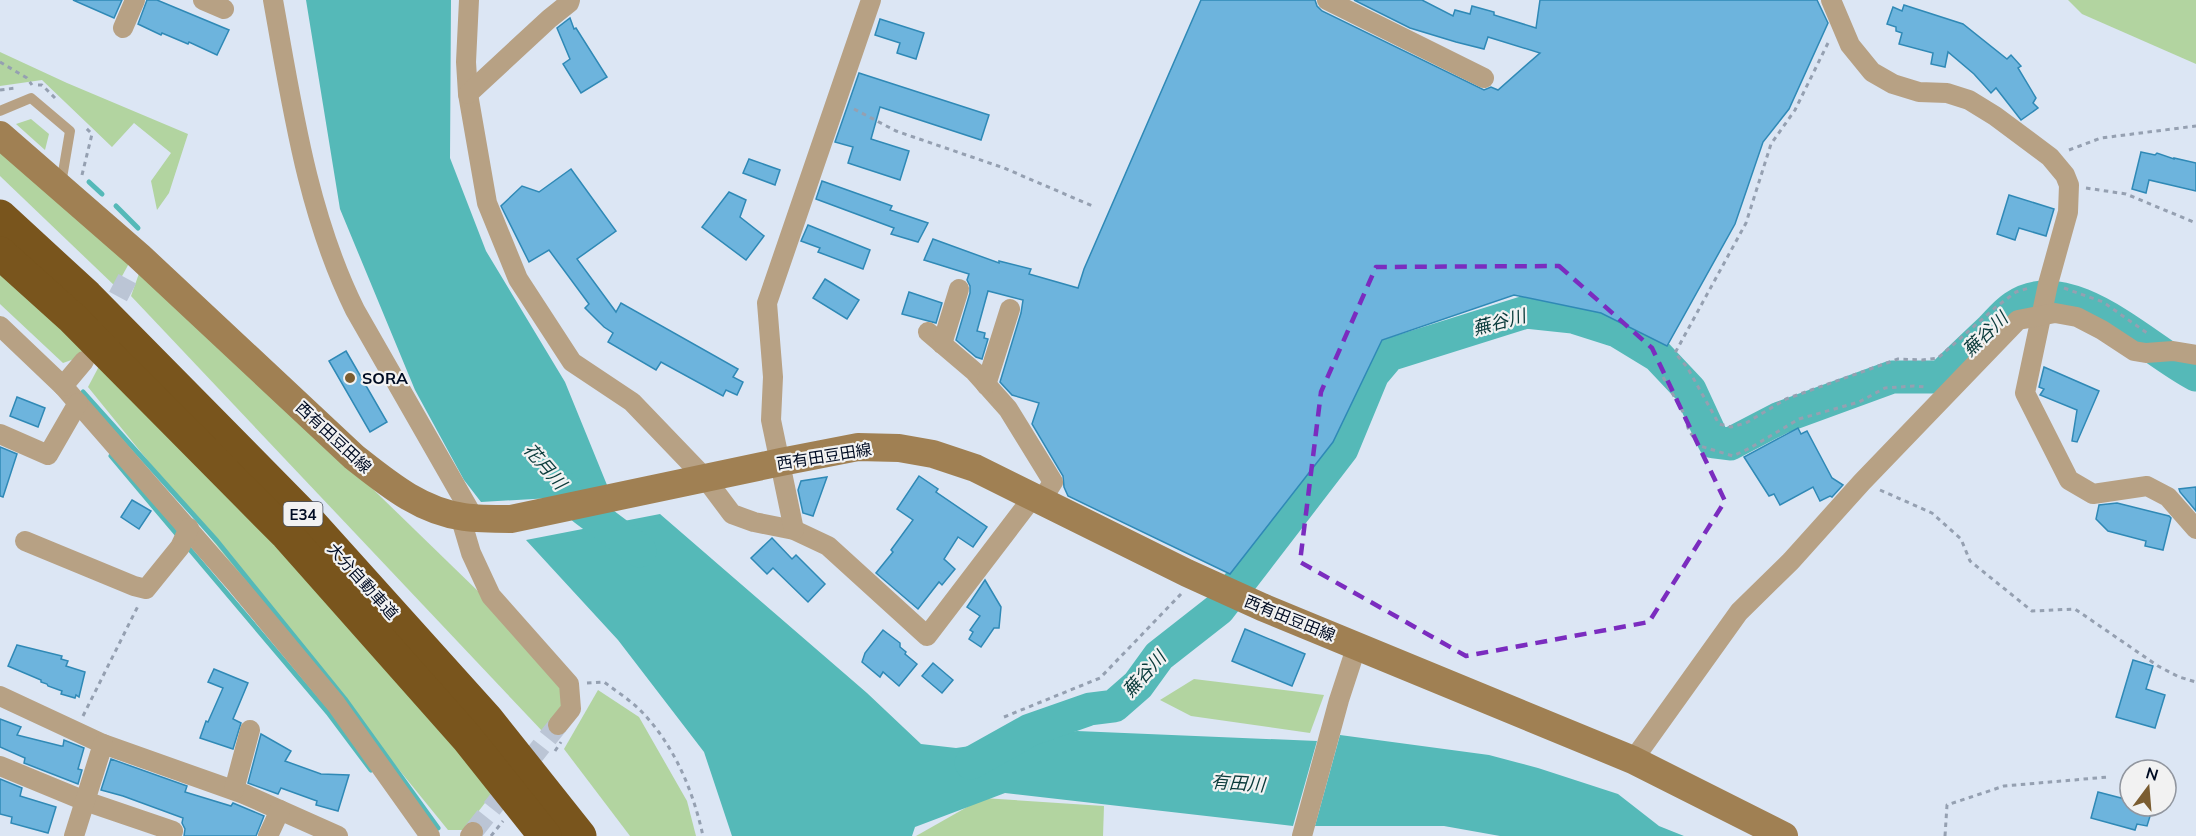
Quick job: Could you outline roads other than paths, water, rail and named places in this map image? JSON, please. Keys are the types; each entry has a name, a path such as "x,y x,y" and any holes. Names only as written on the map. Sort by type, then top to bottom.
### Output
{"highway":[{"name":"大分自動車道","path":"0,216 87,296 306,518 487,719 580,836"},
{"name":"大分自動車道","path":"0,253 71,317 287,535 467,738 544,836"}],"main road":[{"name":"西有田豆田線","path":"0,135 60,188 136,263 354,457 391,487 423,505 467,517 511,519 858,447 899,448 933,454 975,468 1188,579 1357,645 1633,759 1784,836"}],"street":[{"path":"123,28 135,0"},
{"path":"202,0 224,9"},
{"path":"273,0 293,114 308,180 338,276 467,517 471,553 491,596 568,684 571,709 558,725"},
{"path":"469,0 466,62 468,94 487,203 518,279 573,362 632,402 696,480 732,514 754,522 794,530 828,546 927,636 1053,482 1008,409 986,385 935,338 958,289"},
{"path":"468,94 570,0"},
{"path":"794,530 771,420 773,377 767,303 871,0"},
{"path":"1327,0 1484,78"},
{"path":"1831,0 1850,45 1872,72 1893,84 1918,92 1947,93 1969,100 1995,116 2050,157 2065,175 2069,185 2068,212 2044,299 2025,393 2068,480 2093,494 2147,486 2168,497 2196,529"},
{"path":"2044,299 2055,313 2077,317 2134,351 2146,353 2166,351 2196,355"},
{"path":"1633,759 1739,612 1791,561 1949,390 2018,320 2044,299"},
{"path":"986,385 1010,309"},
{"path":"0,326 63,386 75,408 185,536 336,704 430,836"},
{"path":"63,386 84,361"},
{"path":"0,434 48,455 75,408"},
{"path":"24,541 146,589 185,536"},
{"path":"1302,836 1339,700 1357,645"},
{"path":"0,696 103,744 234,790 338,836"},
{"path":"234,790 250,730"},
{"path":"74,836 103,744"},
{"path":"0,766 85,801 172,831"},
{"path":"268,836 280,810"}],"lane":[{"path":"0,111 31,98 70,131 60,188"}],"water":[{"path":"306,0 451,0 450,158 486,251 565,382 607,485 551,498 481,502 464,480 415,390 340,209"},
{"name":"有田川","path":"660,514 867,693 921,744 956,748 1077,731 1317,741 1293,826 1005,793 915,827 912,836 732,836 704,752 618,640 526,540"},
{"path":"1340,735 1489,755 1538,768 1618,794 1659,826 1684,836 1500,836 1444,826 1315,826"}],"waterway":[{"path":"89,182 102,194"},
{"path":"116,206 138,228"},
{"name":"蕪谷川","path":"971,763 1030,730 1090,709 1114,706 1138,685 1159,656 1219,609 1342,449 1373,374 1389,355 1526,312 1573,317 1617,331 1658,356 1690,390 1714,442 1730,444 1780,418 1892,377 1941,377 2014,307 2036,298 2059,298 2083,305 2107,317 2196,375"},
{"path":"83,392 217,541 345,699 438,828"},
{"path":"111,456 180,538"},
{"name":"花月川","path":"560,485 584,509 640,551"},
{"path":"186,545 329,714 371,770"}],"tunnel":[{"path":"104,323 132,270"},
{"path":"473,832 558,725"}],"place":[{"name":"SORA","path":"350,378"}]}
